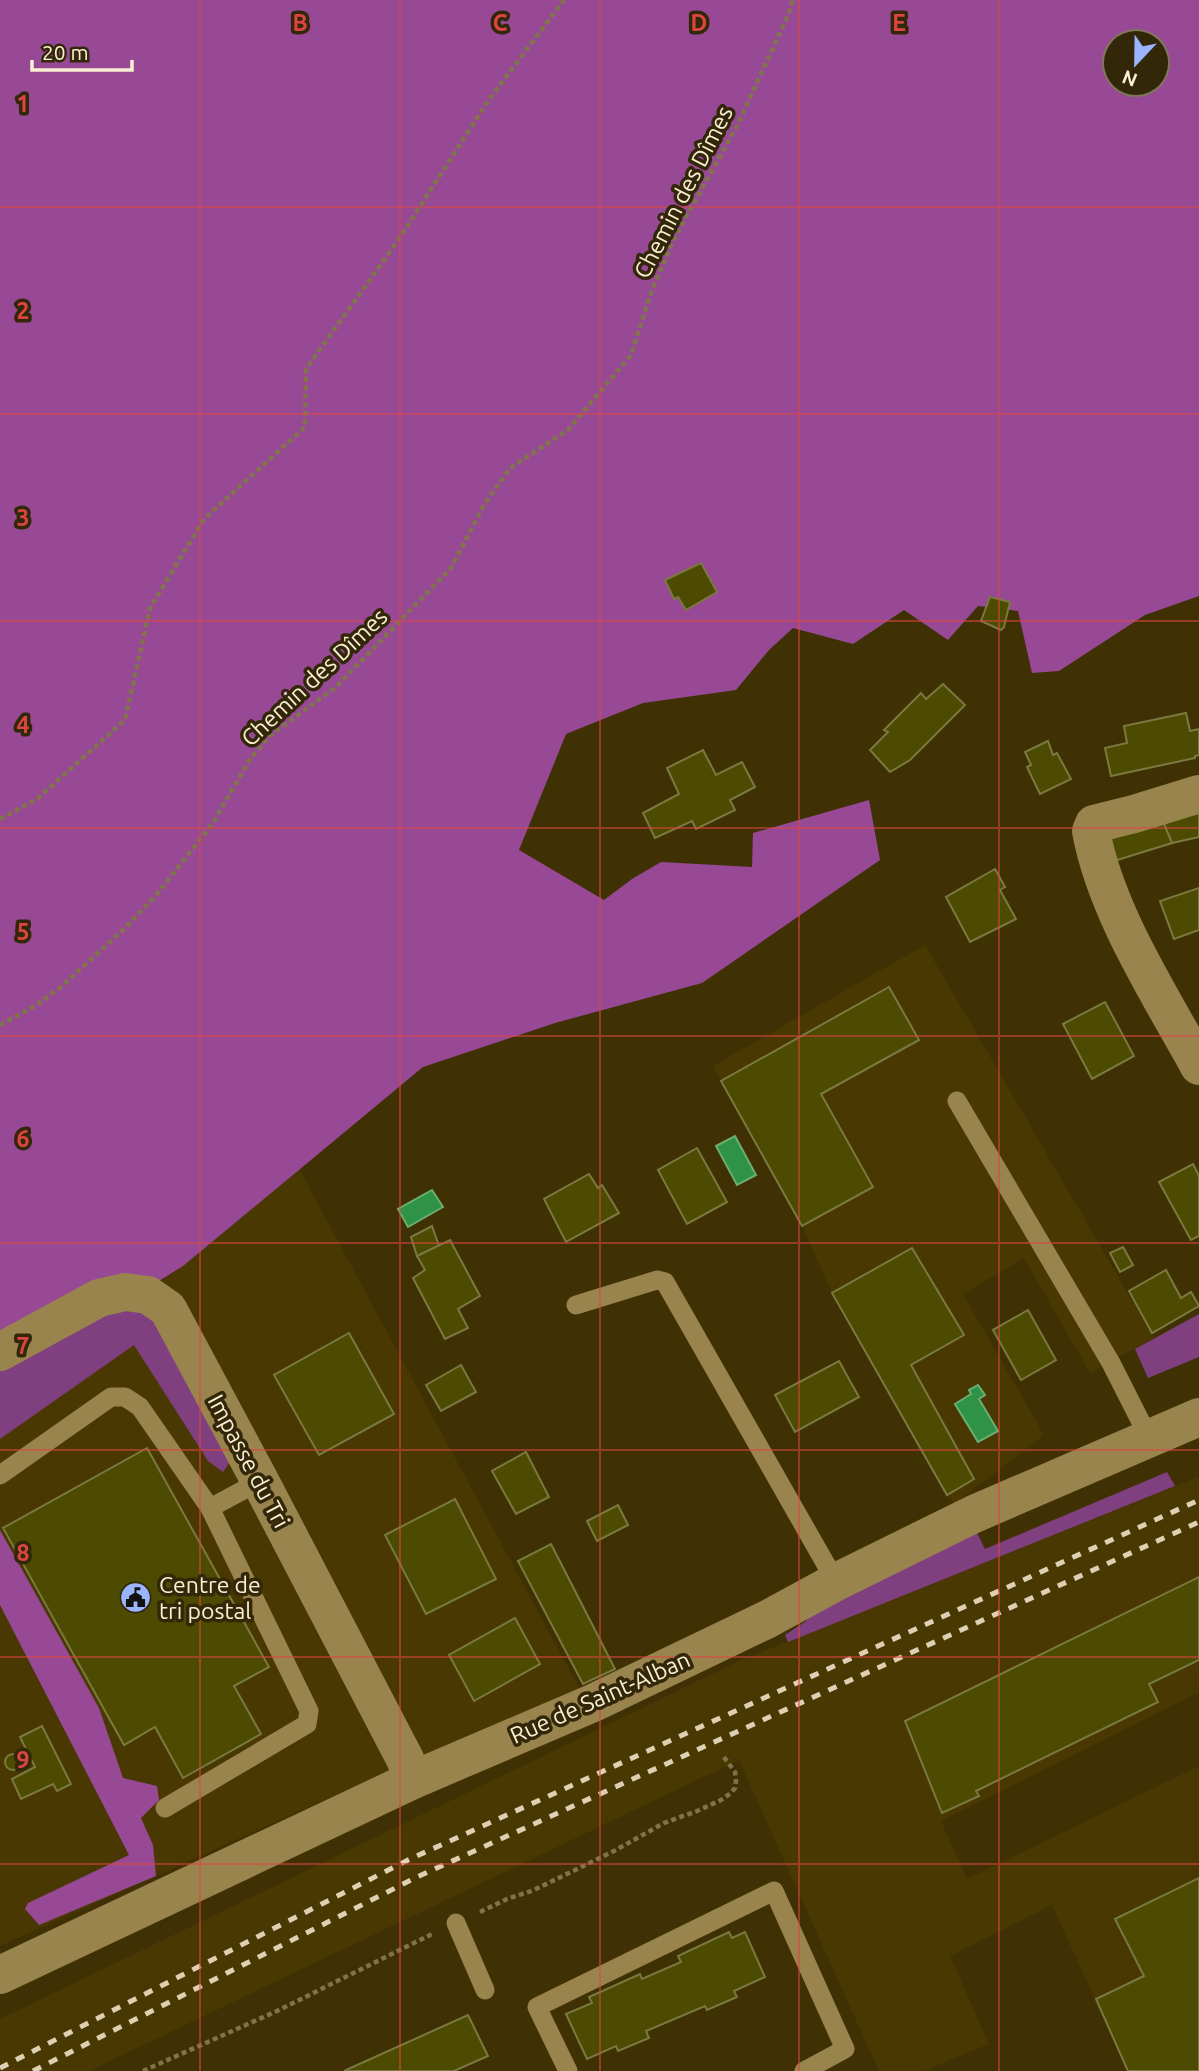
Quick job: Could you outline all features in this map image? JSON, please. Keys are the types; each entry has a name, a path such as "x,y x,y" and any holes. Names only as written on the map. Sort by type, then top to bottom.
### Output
{"street":[{"path":"1199,794 1094,824 1091,831 1103,881 1136,951 1199,1066"},
{"name":"Impasse du Tri","path":"0,1352 99,1298 125,1292 148,1295 167,1309 260,1481 399,1748 413,1780"},
{"name":"Rue de Saint-Alban","path":"0,1975 413,1780 593,1703 766,1620 974,1514 1199,1417"}],"lane":[{"path":"957,1101 1111,1363 1149,1438"},
{"path":"576,1305 657,1280 665,1282 836,1582"},
{"path":"0,1475 111,1397 125,1398 140,1406 210,1508 309,1711 307,1724 165,1808"},
{"path":"210,1508 260,1481"},
{"path":"568,2071 537,2007 774,1891 845,2049 804,2071"},
{"path":"456,1923 485,1990"}],"path":[{"path":"0,819 37,799 125,720 150,608 177,563 204,519 305,427 306,369 398,239 488,102 564,0"},
{"name":"Chemin des Dîmes","path":"0,1026 36,1006 62,986 149,902 214,823 250,759 271,735 336,687 452,568 484,505 510,467 568,430 631,355 652,290 674,239 738,124 793,0"}],"shaded area":[{"path":"0,0 1199,0 1199,596 1145,615 1059,671 1032,673 1018,611 978,606 948,640 904,610 853,644 793,628 769,650 736,690 643,703 566,734 519,850 604,900 661,862 752,867 753,833 869,800 880,860 702,983 555,1023 423,1067 183,1266 151,1286 0,1342"},
{"path":"925,945 1154,1338 1090,1373 1024,1258 963,1294 1044,1435 954,1504 832,1293 802,1226 713,1066"},
{"path":"735,1136 756,1175 737,1185 716,1146"},
{"path":"299,1169 582,1693 324,1800 0,1946 0,1387 183,1266"},
{"path":"432,1190 443,1207 408,1227 398,1209"},
{"path":"98,1304 149,1310 230,1462 223,1472 208,1461 134,1345 0,1439 0,1364"},
{"path":"1199,1314 1199,1357 1148,1378 1135,1349"},
{"path":"978,1385 985,1395 979,1399 998,1431 978,1442 955,1404 971,1394 969,1390"},
{"path":"1167,1472 1175,1486 788,1642 785,1635 806,1621 809,1613 976,1531 985,1549"},
{"path":"1199,1477 1199,1692 941,1821 967,1879 1199,1766 1199,2071 1128,2071 1052,1905 950,1956 989,2044 923,2071 879,2071 739,1760 89,2071 0,2071 0,2019 739,1661"},
{"path":"0,1530 99,1708 123,1778 157,1786 159,1800 141,1818 153,1845 156,1876 39,1925 25,1909 28,1903 129,1855 0,1605"}],"building":[{"path":"701,563 717,592 686,610 678,597 674,599 665,580"},
{"path":"990,597 1010,602 1001,630 981,621"},
{"path":"943,684 965,705 910,760 890,772 870,750 888,732 884,730 921,693 926,699"},
{"path":"1186,713 1190,731 1199,729 1199,755 1111,776 1105,748 1127,743 1124,726"},
{"path":"1048,741 1053,755 1057,753 1071,779 1040,794 1027,767 1031,765 1025,752"},
{"path":"703,750 716,775 742,762 755,787 730,800 735,810 696,829 692,821 655,838 643,813 679,794 667,768"},
{"path":"1199,800 1199,837 1172,843 1159,812"},
{"path":"1159,812 1172,843 1114,861 1102,829"},
{"path":"995,869 1005,887 1000,890 1016,919 970,942 946,897"},
{"path":"1199,888 1199,930 1174,939 1160,901"},
{"path":"889,987 919,1040 821,1094 873,1187 802,1226 721,1081"},
{"path":"1105,1002 1134,1056 1092,1079 1063,1024"},
{"path":"697,1148 727,1202 687,1224 658,1170"},
{"path":"1193,1164 1199,1176 1199,1236 1191,1240 1159,1182"},
{"path":"589,1174 598,1188 602,1185 619,1213 566,1242 544,1199"},
{"path":"432,1226 439,1246 417,1256 411,1237"},
{"path":"450,1240 480,1296 458,1309 468,1328 445,1339 413,1278 425,1270 417,1256"},
{"path":"1123,1247 1133,1265 1120,1272 1110,1253"},
{"path":"912,1248 964,1335 911,1365 974,1479 947,1495 832,1293"},
{"path":"1166,1270 1181,1298 1191,1292 1199,1306 1152,1333 1129,1291"},
{"path":"1028,1310 1056,1360 1021,1380 993,1330"},
{"path":"349,1333 394,1414 319,1455 274,1375"},
{"path":"839,1361 859,1397 795,1432 775,1395"},
{"path":"461,1365 476,1392 441,1411 426,1385"},
{"name":"Centre de tri postal","path":"147,1448 269,1667 234,1686 261,1734 183,1778 155,1727 124,1745 3,1528"},
{"path":"526,1452 549,1497 516,1514 492,1471"},
{"path":"455,1499 496,1579 426,1614 385,1535"},
{"path":"618,1505 628,1525 597,1541 587,1521"},
{"path":"551,1544 615,1669 583,1684 518,1561"},
{"path":"1199,1577 1199,1660 1149,1684 1158,1702 976,1791 979,1796 942,1813 905,1721"},
{"path":"515,1618 540,1664 474,1701 449,1655"},
{"path":"42,1726 71,1784 57,1791 53,1784 21,1799 12,1779 35,1767 20,1737"},
{"path":"13,1754 19,1756 19,1768 13,1770 7,1768 5,1762 7,1756"},
{"path":"1199,1878 1199,2071 1128,2071 1096,1999 1144,1976 1115,1919"},
{"path":"729,1932 732,1938 745,1932 765,1977 734,1991 737,1997 707,2010 705,2006 646,2031 649,2038 618,2051 616,2046 587,2059 566,2014 592,2003 589,1997 640,1974 642,1979 681,1962 678,1956"},
{"path":"468,2015 488,2056 454,2071 344,2071"}],"railway":[{"path":"0,2068 408,1860 1199,1500"},
{"path":"33,2071 417,1877 1199,1522"}],"place":[{"name":"Centre de tri postal","path":"136,1597"}]}
